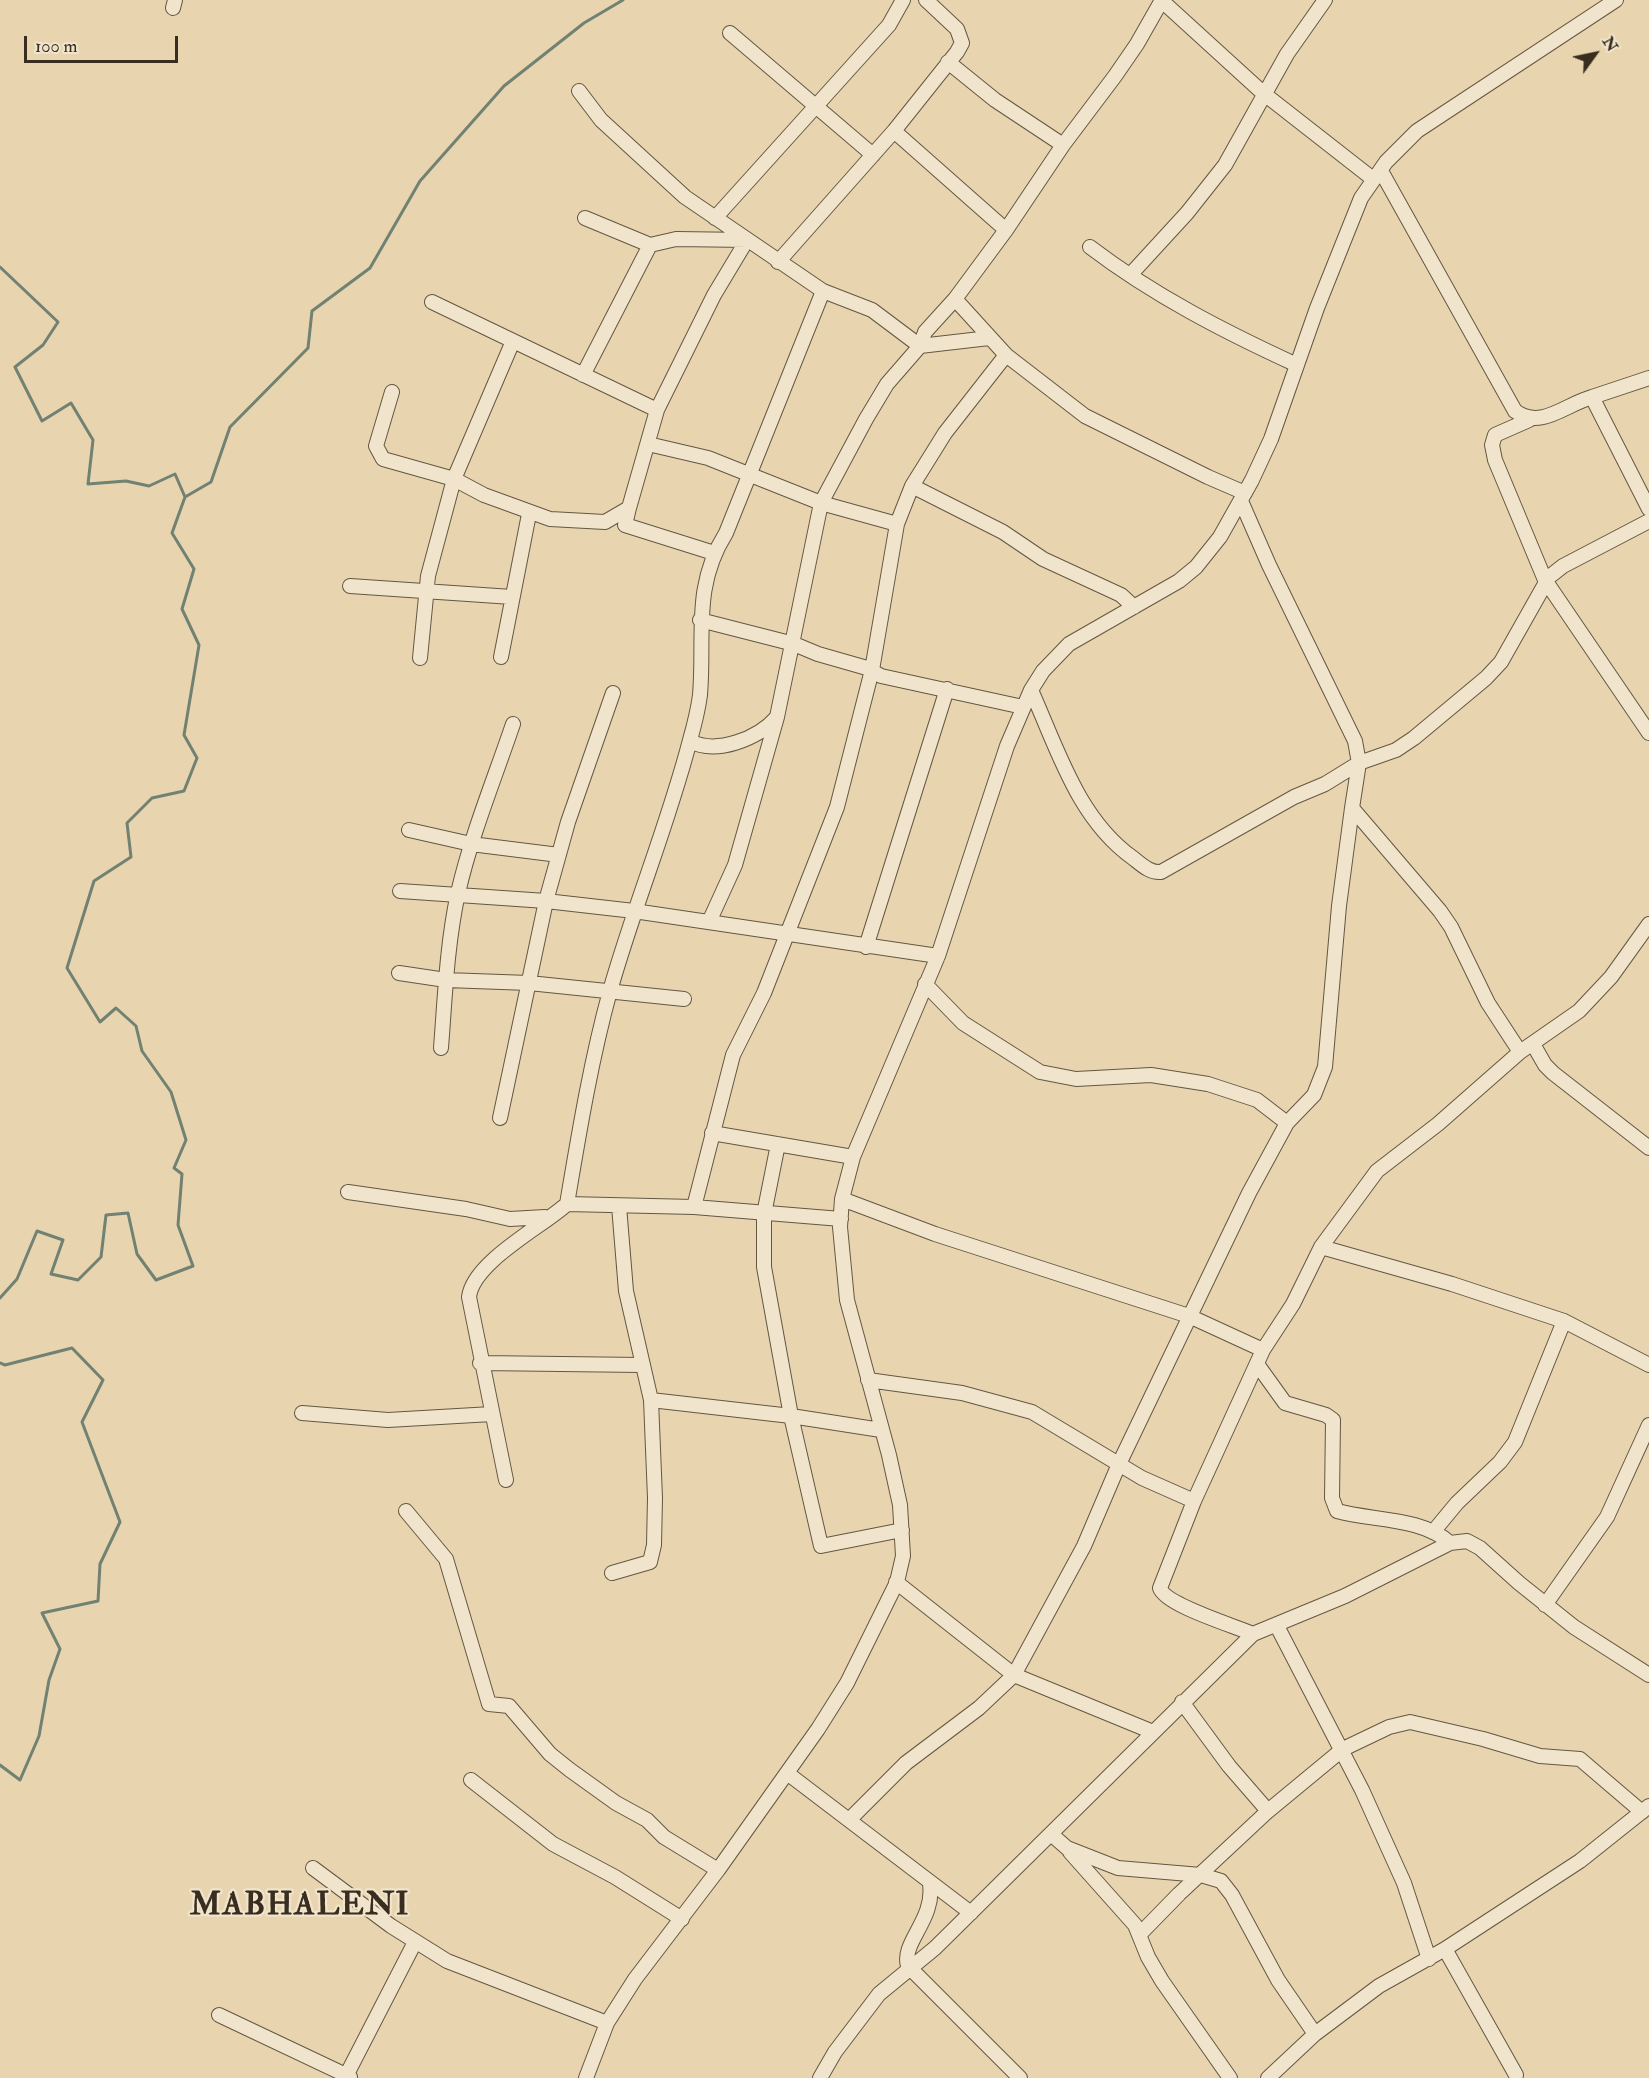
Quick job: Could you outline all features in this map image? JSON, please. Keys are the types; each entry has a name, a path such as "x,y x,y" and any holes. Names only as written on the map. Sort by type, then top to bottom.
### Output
{"street":[{"path":"715,218 889,25 903,0"},
{"path":"778,262 894,131 962,43 962,37 926,0"},
{"path":"709,922 735,865 777,717 794,644 821,503 887,384 920,346 925,332 1006,230 1063,145 1137,44 1162,0 1263,93 1377,175 1507,400 1515,411 1529,420"},
{"path":"1131,274 1187,213 1225,165 1263,93 1325,0"},
{"path":"586,2078 607,2023 635,1979 718,1870 847,1683 880,1620 896,1582 903,1556 900,1506 847,1300 841,1219 842,1199 853,1156 938,956 1007,746 1031,690 1049,664 1069,644 1153,598 1196,567 1220,537 1243,497 1271,439 1333,264 1361,198 1398,147 1417,131 1616,0"},
{"path":"730,33 873,154"},
{"path":"948,62 996,100 1063,145"},
{"path":"579,91 601,120 685,197 823,291 878,313 920,346 988,338"},
{"path":"894,131 1006,230"},
{"path":"585,218 650,245 676,239 747,240"},
{"path":"714,553 625,525 657,410 714,295 747,240"},
{"path":"583,375 650,245"},
{"path":"1090,247 1151,290 1205,320 1297,365"},
{"path":"506,1480 480,1363 470,1292 479,1276 518,1239 567,1204 585,1100 610,992 690,741 699,698 700,620 704,587 714,553 726,533 823,291"},
{"path":"849,1820 906,1763 979,1708 1014,1675 1084,1545 1119,1464 1249,1193 1287,1123 1314,1095 1324,1066 1339,906 1359,763 1350,728 1269,565 1243,497 1085,416 1006,355 988,338 954,298"},
{"path":"432,302 657,410"},
{"path":"420,658 426,589 454,479 513,341"},
{"path":"694,1207 733,1055 764,993 837,807 872,670 897,524 912,486 958,414 1006,355"},
{"path":"1649,378 1592,397 1542,418 1529,420 1500,431 1493,440 1492,451 1545,580 1649,733"},
{"path":"392,392 377,440 379,455 389,461 454,479 529,514 550,519 605,522 629,508"},
{"path":"1592,397 1649,509"},
{"path":"648,444 708,458 749,472 821,503 897,524"},
{"path":"912,486 1003,532 1043,559 1113,591 1134,607"},
{"path":"501,657 529,514"},
{"path":"1031,690 1094,822 1126,854 1155,872 1170,869 1359,763 1396,750 1486,678 1507,652 1545,580 1563,566 1649,520"},
{"path":"350,586 426,589 512,597"},
{"path":"700,620 794,644 872,670 881,676 1023,707"},
{"path":"866,947 947,689"},
{"path":"500,1118 546,901 613,693"},
{"path":"690,741 700,747 717,747 751,735 777,717"},
{"path":"441,1048 446,980 458,895 471,844 513,724"},
{"path":"1352,808 1440,911 1488,1003 1520,1052"},
{"path":"409,830 471,844 559,855"},
{"path":"400,891 546,901 634,911 938,956"},
{"path":"1253,1634 1180,1605 1161,1591 1161,1582 1194,1501 1263,1350 1293,1304 1321,1247 1377,1171 1438,1124 1520,1052 1579,1011 1597,994 1649,924"},
{"path":"399,973 446,980 529,983 684,999"},
{"path":"925,984 963,1023 1040,1072 1076,1079 1150,1075 1198,1082 1257,1100 1287,1123"},
{"path":"1533,1044 1553,1073 1649,1148"},
{"path":"712,1133 853,1156"},
{"path":"778,1144 764,1214 764,1267 767,1296 791,1416 821,1546 902,1530"},
{"path":"348,1192 466,1209 510,1219 553,1216"},
{"path":"842,1199 935,1234 1189,1316 1263,1350"},
{"path":"567,1204 694,1207 841,1219"},
{"path":"612,1573 646,1565 652,1559 655,1498 651,1400 626,1291 619,1206"},
{"path":"1321,1247 1452,1284 1564,1321 1649,1365"},
{"path":"1433,1532 1457,1503 1500,1462 1515,1442 1564,1321"},
{"path":"480,1363 642,1365"},
{"path":"1257,1364 1285,1403 1326,1415 1333,1420 1332,1498 1337,1511 1433,1532 1450,1543"},
{"path":"868,1380 962,1393 1032,1412 1142,1478 1194,1501"},
{"path":"651,1400 791,1416 882,1430"},
{"path":"302,1413 388,1420 492,1414"},
{"path":"1545,1605 1607,1517 1649,1425"},
{"path":"406,1511 446,1559 489,1704 509,1706 550,1754 570,1770 616,1803 647,1820 664,1837 718,1870"},
{"path":"820,2078 842,2043 879,1994 971,1913 1253,1634 1345,1596 1450,1543 1467,1541 1480,1548 1545,1605 1574,1627 1649,1675"},
{"path":"896,1582 1014,1675 1153,1732"},
{"path":"1277,1626 1309,1691 1343,1749 1404,1883 1429,1959"},
{"path":"1182,1702 1229,1766 1268,1811"},
{"path":"1139,1935 1268,1811 1343,1749 1389,1727 1410,1722 1483,1739 1540,1756 1580,1759 1646,1809 1580,1861 1429,1959 1379,1986 1315,2034 1268,2078"},
{"path":"787,1773 971,1913"},
{"path":"471,1780 554,1844 615,1877 682,1919"},
{"path":"1051,1834 1067,1848 1131,1920 1162,1981 1230,2078"},
{"path":"1067,1848 1118,1868 1201,1875 1215,1878 1226,1886 1278,1980 1315,2034"},
{"path":"313,1868 415,1942 447,1961 607,2023"},
{"path":"930,1884 931,1904 907,1951 906,1962 910,1969 1020,2078"},
{"path":"219,2015 347,2077 415,1942"},
{"path":"1445,1949 1516,2075"}],"waterway":[{"path":"185,497 211,482 230,427 308,348 312,311 370,268 420,181 504,86 584,23 623,0"},
{"path":"0,267 58,322 43,345 15,367 42,421 71,403 93,440 88,484 126,481 149,486 175,474 185,497 172,533 194,569 182,609 199,645 184,735 197,758 184,791 152,798 127,823 131,857 94,881 67,968 100,1022 116,1008 136,1026 142,1051 171,1092 186,1140 174,1168 182,1174 178,1225 193,1266 156,1280 137,1254 128,1213 106,1215 101,1257 78,1280 51,1274 63,1240 37,1231 17,1279 0,1298"},
{"path":"0,1363 5,1365 72,1348 103,1380 82,1422 120,1522 100,1564 98,1601 42,1613 60,1649 49,1680 39,1736 20,1780 0,1765"}],"district":[{"name":"MABHALENI","path":"300,1907"}]}
